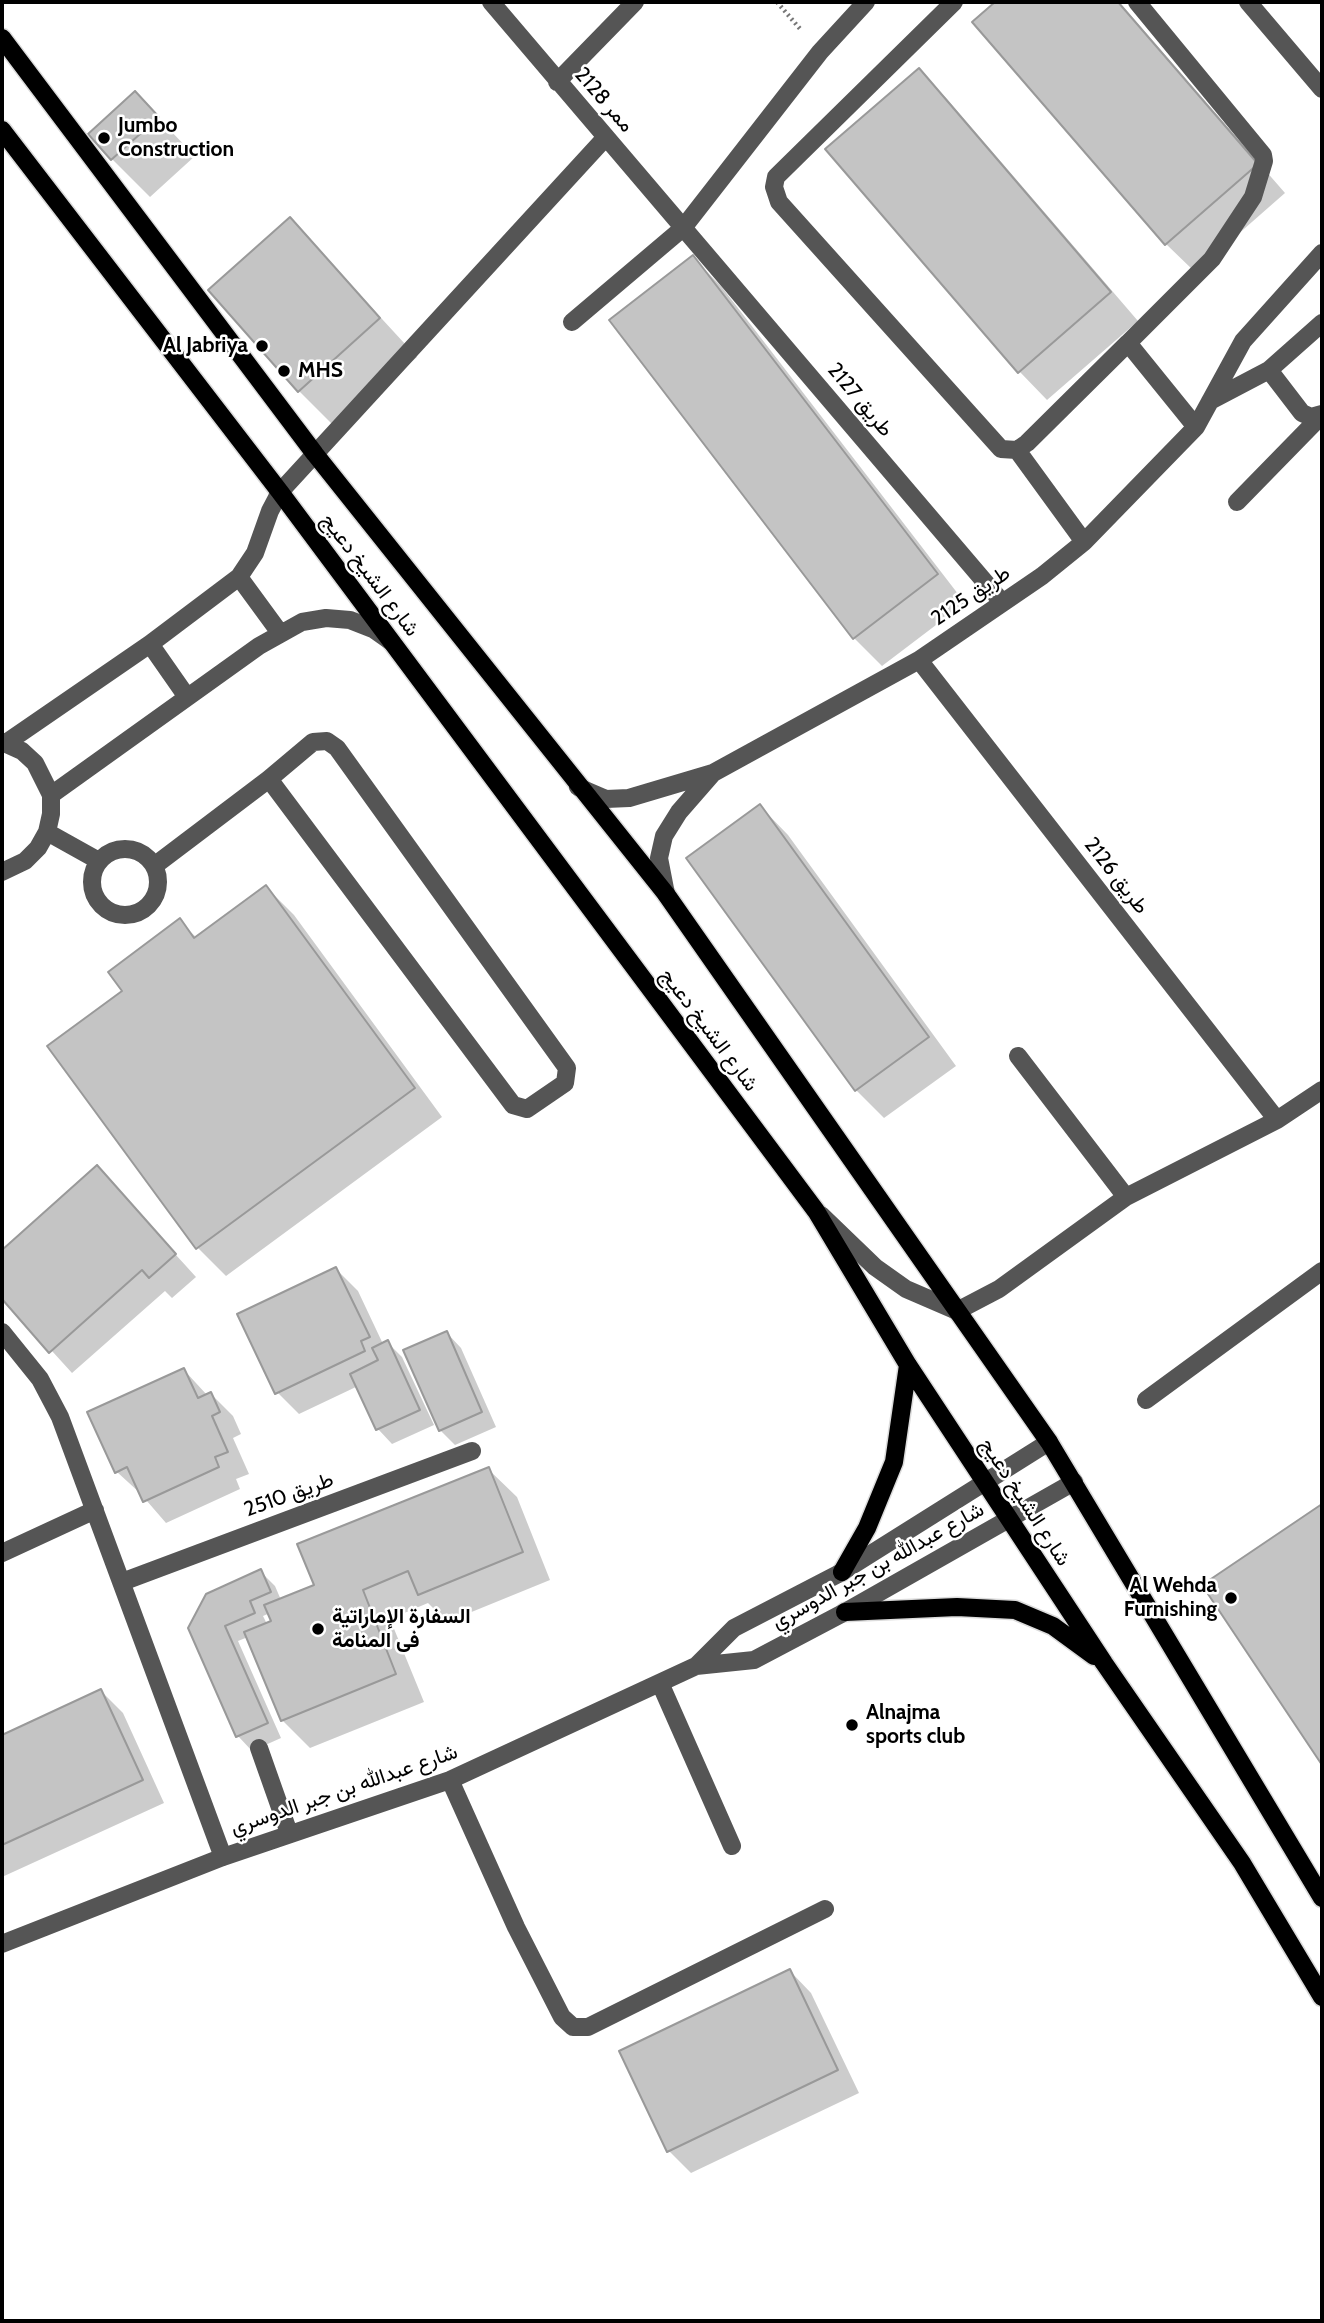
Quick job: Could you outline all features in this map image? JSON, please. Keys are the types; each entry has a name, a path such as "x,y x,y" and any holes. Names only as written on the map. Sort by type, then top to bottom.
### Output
{"main road":[{"name":"شارع الشيخ دعيج","path":"2,38 315,454 666,894 1049,1442 1322,1898"},
{"name":"شارع الشيخ دعيج","path":"2,130 280,492 816,1211 908,1365 1104,1663 1242,1863 1322,1997"},
{"path":"842,1572 867,1528 894,1462 908,1365"},
{"path":"845,1612 957,1607 1015,1610 1053,1626 1104,1663"}],"street":[{"name":"ممر 2128","path":"491,2 683,228"},
{"path":"557,82 635,2"},
{"path":"572,322 683,228 820,52 866,2"},
{"path":"954,2 793,157 776,177 774,187 779,202 1001,450 1017,450 1212,260 1253,197 1264,161 1263,155 1137,2"},
{"path":"1248,2 1322,89"},
{"path":"2,872 26,861 47,832 51,796 35,763 4,743 150,644 239,578 256,553 270,511 280,492 606,137"},
{"name":"طريق 2127","path":"683,228 1002,602"},
{"name":"طريق 2125","path":"578,787 606,799 628,798 713,773 919,660 1002,602 1084,542 1196,427 1243,341 1322,253"},
{"path":"1210,401 1269,370 1322,323"},
{"path":"1128,344 1196,427"},
{"path":"1269,370 1302,413 1311,417 1322,414"},
{"path":"1237,502 1322,414"},
{"path":"1017,450 1084,542"},
{"path":"239,578 280,633"},
{"path":"51,796 187,697 280,633 302,622 326,618 350,620 373,629 392,643"},
{"path":"150,644 187,697"},
{"name":"طريق 2126","path":"919,660 1277,1120"},
{"path":"155,866 313,742 327,741 337,748 567,1068 565,1083 527,1109 513,1105 269,779"},
{"name":"طريق 2125","path":"666,894 659,858 664,836 679,812 713,773"},
{"path":"47,832 99,861"},
{"path":"134,850 155,866 158,879 151,904 141,912 128,916 115,915 104,909 95,898 92,873 108,852 134,850"},
{"path":"1018,1056 1126,1197"},
{"path":"816,1211 906,1289 957,1311 999,1289 1126,1197 1277,1120 1322,1093"},
{"path":"1146,1400 1322,1270"},
{"path":"2,1332 52,1397 223,1857"},
{"name":"شارع عبدالله بن جبر الدوسري","path":"696,1666 734,1628 842,1572 1049,1442"},
{"name":"طريق 2510","path":"121,1582 472,1451"},
{"name":"شارع عبدالله بن جبر الدوسري","path":"2,1944 223,1857 450,1780 696,1666 754,1660 845,1612 1074,1482"},
{"path":"3,1548 95,1510"},
{"path":"660,1683 732,1846"},
{"path":"259,1748 289,1833"},
{"path":"450,1780 522,1938 562,2017 573,2026 588,2027 825,1909"}],"building":[{"path":"995,2 1118,2 1258,164 1165,245 972,22"},
{"path":"919,68 1111,292 1018,373 825,149"},
{"path":"135,91 159,117 111,160 88,134"},
{"path":"290,217 380,318 298,392 208,290"},
{"path":"693,255 938,574 853,639 609,320"},
{"path":"760,804 929,1037 855,1091 686,858"},
{"path":"266,885 415,1088 196,1249 47,1046 122,991 108,972 180,918 194,938"},
{"path":"97,1165 176,1254 149,1278 142,1270 49,1353 2,1299 2,1250"},
{"path":"336,1267 370,1337 361,1341 365,1351 275,1394 237,1314"},
{"path":"447,1331 482,1412 439,1431 403,1350"},
{"path":"388,1340 420,1410 376,1430 350,1374 378,1360 372,1348"},
{"path":"184,1368 198,1398 211,1392 220,1412 212,1416 228,1452 215,1457 219,1467 143,1502 127,1467 115,1473 87,1412"},
{"path":"489,1467 523,1552 418,1595 408,1571 363,1590 396,1674 281,1721 244,1632 271,1621 264,1605 314,1585 297,1544"},
{"path":"1322,1504 1322,1765 1202,1585"},
{"path":"261,1569 271,1592 250,1601 255,1613 225,1626 268,1723 236,1737 188,1628 206,1594"},
{"path":"101,1689 143,1780 2,1845 2,1735"},
{"path":"790,1969 838,2070 667,2152 619,2051"}],"place":[{"name":"Jumbo Construction","path":"104,138"},
{"name":"Al Jabriya","path":"262,346"},
{"name":"MHS","path":"284,371"},
{"name":"Al Wehda Furnishing","path":"1231,1598"},
{"name":"السفارة الإماراتية فى المنامة","path":"318,1629"},
{"name":"Alnajma sports club","path":"852,1725"}]}
